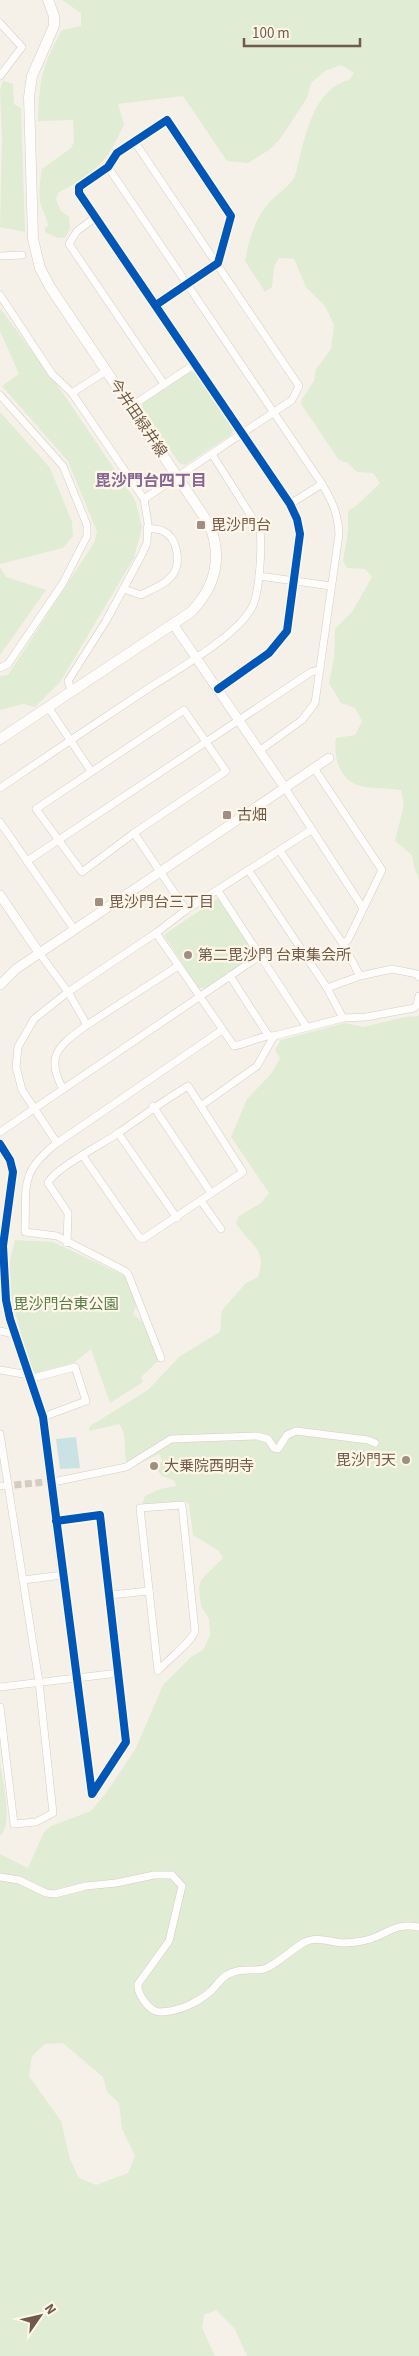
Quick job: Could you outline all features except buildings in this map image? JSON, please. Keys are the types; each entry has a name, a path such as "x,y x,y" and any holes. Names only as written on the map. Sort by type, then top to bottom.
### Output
{"main road":[{"name":"今井田緑井線","path":"0,739 191,612 204,599 211,586 216,568 215,538 209,524 50,287 40,268 34,247 29,97 32,76 54,26 54,16 48,0"}],"street":[{"path":"0,23 22,46 0,76"},
{"path":"156,305 218,263 230,216 167,120 117,153 108,167 79,187 79,193 290,504 297,519 300,534 287,631 269,654 218,689"},
{"path":"134,141 300,386 292,400 144,499"},
{"path":"108,167 322,484 335,506 338,516 339,534 330,586 315,702 302,720 259,751"},
{"path":"96,217 77,231 69,244 164,384"},
{"path":"0,256 22,255"},
{"path":"0,295 52,374 72,393 144,499 148,528 146,543 106,621 68,681 72,692"},
{"path":"130,408 194,364"},
{"path":"72,393 106,371"},
{"path":"0,395 63,466 87,525 87,536 63,583 8,664 0,668"},
{"path":"0,788 196,658 243,622 253,607 259,576 260,530 212,454"},
{"path":"290,504 322,484"},
{"path":"124,588 141,595 167,581 174,572 178,561 176,548 169,536 163,531 148,528"},
{"path":"259,576 330,586"},
{"path":"173,624 285,788 363,908"},
{"path":"26,861 310,672 320,670"},
{"path":"48,707 92,771"},
{"path":"184,710 226,771 134,833 82,872 36,809 92,771 184,710"},
{"path":"0,985 16,968 40,954 160,870 328,758"},
{"path":"314,768 382,870 348,940 343,944"},
{"path":"0,822 74,929"},
{"path":"56,1143 22,1090 16,1067 18,1047 34,1019 68,992 156,933 186,910 311,830"},
{"path":"134,833 186,910"},
{"path":"280,851 343,944 360,976"},
{"path":"249,871 327,988 343,1018"},
{"path":"218,891 306,1026"},
{"path":"0,895 68,992 87,1025"},
{"path":"156,933 198,997 234,1046 343,1018 366,1017 414,1008 417,1005 419,996"},
{"path":"0,1132 34,1111 63,1089 261,955"},
{"path":"63,1089 54,1073 55,1056 61,1044 178,966"},
{"path":"327,988 360,976 392,969 417,974 419,977"},
{"path":"230,976 271,1035"},
{"path":"161,1358 128,1274 56,1236 25,1232 27,1175 35,1161 56,1143 222,1030"},
{"path":"202,1105 257,1066 271,1035"},
{"path":"67,1243 68,1213 48,1183 50,1177 118,1133 153,1106 188,1086 202,1105 243,1172 143,1239 139,1237 83,1156"},
{"path":"153,1106 211,1193"},
{"path":"118,1133 177,1218"},
{"path":"0,1144 10,1160 13,1172 1,1245 6,1300 10,1320 43,1417 56,1521 63,1575 78,1678 92,1794 126,1742 100,1515 56,1521"},
{"path":"202,1201 221,1229"},
{"path":"0,1331 16,1334"},
{"path":"0,1370 29,1377 75,1367 86,1401 43,1417"},
{"path":"58,1481 126,1467 171,1439 257,1436 268,1439 274,1448 278,1449 290,1433 296,1431 368,1440 374,1443"},
{"path":"0,1434 39,1682 54,1813 36,1822 14,1824 0,1707"},
{"path":"182,1505 194,1631 193,1637 168,1658 158,1671 149,1591 140,1508 182,1505"},
{"path":"23,1580 63,1575"},
{"path":"110,1595 149,1591"},
{"path":"0,1687 119,1673"},
{"path":"0,1877 19,1880 46,1893 55,1894 86,1886 116,1883 154,1875 172,1875 182,1886 168,1941 138,1984 138,1988 151,2010 158,2012 178,2009 197,2002 226,1975 242,1970 270,1967 288,1953 313,1939 343,1943 365,1940 402,1925 419,1927"}],"green space":[{"path":"62,0 419,0 419,880 412,855 395,841 404,805 401,790 368,787 351,782 342,772 335,752 336,738 355,735 362,721 355,708 341,703 329,683 334,658 335,629 352,612 372,577 365,569 347,568 343,561 348,531 348,511 356,506 380,483 373,473 357,472 348,463 339,460 301,404 302,399 314,381 316,369 331,349 334,325 325,306 306,287 294,259 279,258 274,267 272,287 265,292 245,261 248,246 262,211 294,178 306,133 315,110 329,91 338,84 349,80 354,73 341,65 325,71 311,83 307,98 280,139 269,150 248,163 227,161 183,96 118,104 124,124 112,148 91,173 58,193 56,200 61,211 69,217 70,228 66,237 58,238 45,232 45,228 48,226 39,193 42,169 71,148 74,142 73,120 38,121 39,95 50,53 62,30 81,26 81,13"},
{"path":"3,81 13,84 14,104 21,108 25,232 0,227 2,137 0,90"},
{"path":"0,308 65,396 135,500 142,527 134,558 60,682 35,707 23,704 0,710 0,676 8,675 94,543 97,532 68,461 2,386 19,374 0,331"},
{"path":"190,372 197,373 232,424 233,430 231,435 185,465 179,463 143,409 143,403"},
{"path":"0,412 50,468 72,522 73,536 63,548 0,564"},
{"path":"0,567 6,577 46,590 0,655"},
{"path":"218,898 256,955 206,988 198,988 164,935"},
{"path":"419,1016 419,2356 247,2356 235,2329 216,2310 204,2315 202,2328 215,2356 0,2356 0,1854 28,1868 44,1832 51,1826 91,1811 106,1793 136,1748 163,1685 191,1657 203,1650 210,1635 209,1619 201,1606 199,1588 201,1580 223,1558 219,1551 193,1535 189,1504 185,1501 142,1506 145,1496 160,1489 176,1486 175,1481 162,1476 157,1470 162,1460 159,1454 130,1468 127,1463 124,1435 119,1424 89,1431 90,1426 148,1390 180,1356 220,1332 222,1310 246,1283 258,1277 261,1259 259,1253 236,1223 239,1216 261,1203 269,1193 231,1137 247,1099 271,1074 280,1058 275,1050 281,1040 345,1023 363,1027 405,1017","holes":["63,2043 103,2077 107,2092 119,2103 122,2129 135,2156 128,2173 96,2185 79,2178 70,2159 61,2121 29,2076 32,2056 45,2044"]},
{"name":"毘沙門台東公園","path":"15,1240 53,1242 125,1276 137,1304 133,1314 146,1325 159,1360 141,1377 143,1382 110,1403 91,1349 74,1363 36,1373 32,1371 10,1295 9,1264"},
{"path":"0,1762 7,1812 4,1830 0,1836"}],"water":[{"path":"76,1437 80,1468 60,1469 56,1439"}],"tunnel":[{"path":"4,1486 55,1481"}],"cycle path":[{"path":"156,305 218,263 231,216 167,120 117,153 108,167 79,187 79,193 290,504 297,519 300,534 287,631 269,653 218,689"},
{"path":"0,1144 10,1160 13,1172 3,1246 6,1300 10,1319 43,1417 92,1794 126,1742 100,1515 56,1521"}],"place":[{"name":"毘沙門台","path":"201,525"},
{"name":"古畑","path":"227,815"},
{"name":"毘沙門台三丁目","path":"99,902"},
{"name":"第二毘沙門 台東集会所","path":"188,955"},
{"name":"毘沙門天","path":"406,1460"},
{"name":"大乗院西明寺","path":"154,1466"}],"district":[{"name":"毘沙門台四丁目","path":"151,481"}]}
